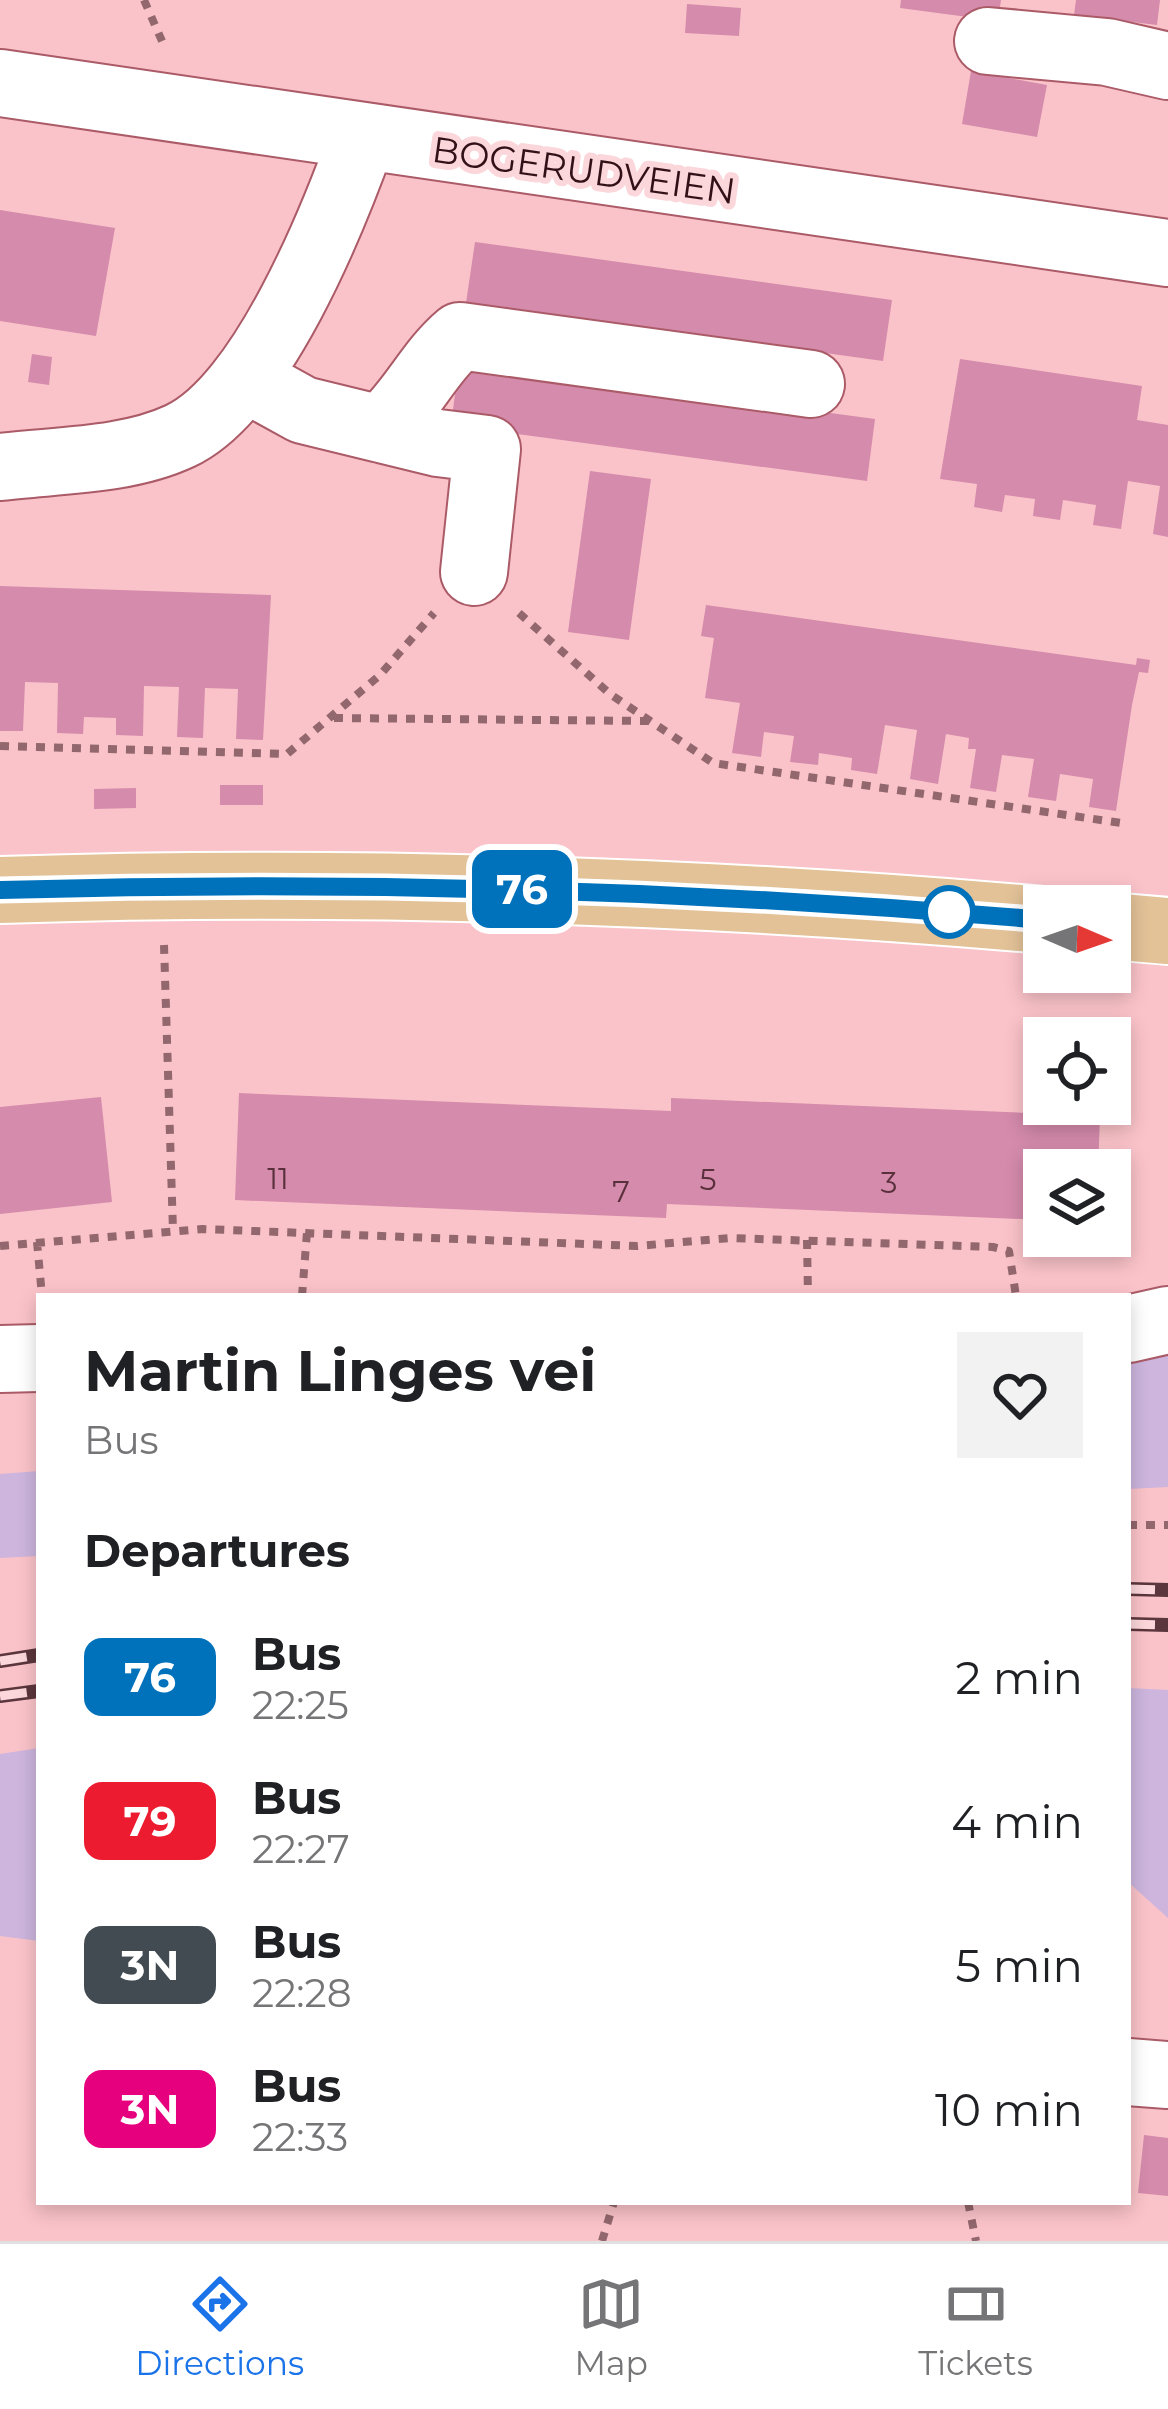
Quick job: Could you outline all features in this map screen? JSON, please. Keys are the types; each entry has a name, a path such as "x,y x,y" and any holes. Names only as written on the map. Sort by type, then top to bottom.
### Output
{"main road":[{"path":"0,890 163,885 628,891 1023,919"},
{"path":"1131,928 1168,931"}],"street":[{"path":"988,41 1106,52 1168,67"},
{"name":"BOGERUDVEIEN","path":"0,82 1168,253"},
{"path":"0,467 136,450 179,437 211,418 247,379 344,190 363,136"},
{"path":"381,429 411,402 442,351 460,336 811,384"},
{"path":"247,379 302,410 487,448 474,572"},
{"path":"1131,1328 1168,1320"},
{"path":"0,1359 36,1358"},
{"path":"1131,2072 1168,2075"}],"path":[{"path":"0,746 287,754 332,718 474,572 610,694 713,763 1121,823"},
{"path":"332,718 654,721"},
{"path":"163,885 173,1231"},
{"path":"0,1246 173,1231 638,1246 730,1238 807,1240 1009,1251 1016,1293"},
{"path":"302,1293 308,1232"},
{"path":"807,1240 808,1293"},
{"path":"37,1242 42,1293"},
{"path":"1131,1526 1168,1525"},
{"path":"602,2241 613,2205"},
{"path":"969,2205 976,2241"}],"shaded area":[{"path":"1168,1353 1168,1487 1131,1489 1131,1364"},
{"path":"36,1471 36,1556 0,1558 0,1474"},
{"path":"1131,1688 1168,1690 1168,1918 1131,1885"},
{"path":"36,1748 36,1941 0,1936 0,1754"}],"building":[{"path":"901,0 1001,0 998,21 900,8"},
{"path":"1076,0 1160,0 1157,25 1074,15"},
{"path":"687,4 741,8 739,36 685,33"},
{"path":"971,71 1047,85 1037,137 962,124"},
{"path":"0,210 115,228 96,336 0,321"},
{"path":"475,242 892,300 883,361 466,303"},
{"path":"32,354 52,357 49,385 28,382"},
{"path":"960,359 1142,386 1137,420 1168,425 1168,537 1153,534 1160,486 1128,481 1121,529 1093,525 1096,505 1063,500 1060,520 1033,516 1035,499 1005,495 1002,512 974,507 977,484 940,479"},
{"path":"459,363 875,419 867,481 451,425"},
{"path":"590,471 651,479 629,640 568,632"},
{"path":"0,586 271,595 263,740 236,739 238,689 205,688 203,738 177,737 179,687 144,686 143,736 116,735 116,718 84,717 83,734 57,733 58,683 25,682 23,731 0,731"},
{"path":"706,605 1136,665 1137,658 1150,660 1148,673 1139,672 1116,811 1089,807 1093,779 1060,774 1056,801 1028,797 1034,759 1002,755 996,792 970,788 976,749 968,749 969,738 946,734 938,784 910,779 917,730 885,725 877,774 851,770 852,758 819,753 818,765 790,762 794,736 764,732 761,757 732,753 740,703 705,698 714,638 701,636"},
{"path":"220,785 263,785 263,805 220,805"},
{"path":"136,788 136,808 94,809 94,789"},
{"path":"239,1093 671,1111 671,1098 1023,1113 1023,1125 1100,1125 1099,1149 1023,1149 1023,1219 667,1204 666,1218 235,1200"},
{"path":"101,1097 112,1202 0,1214 0,1107"},
{"path":"1144,2135 1168,2138 1168,2196 1138,2193"}],"railway":[{"path":"1131,1589 1168,1590"},
{"path":"1131,1624 1168,1625"},
{"path":"0,1661 36,1655"},
{"path":"0,1696 36,1691"}],"bus line":[{"name":"76","path":"0,890 228,883 628,891 1023,918"}]}
